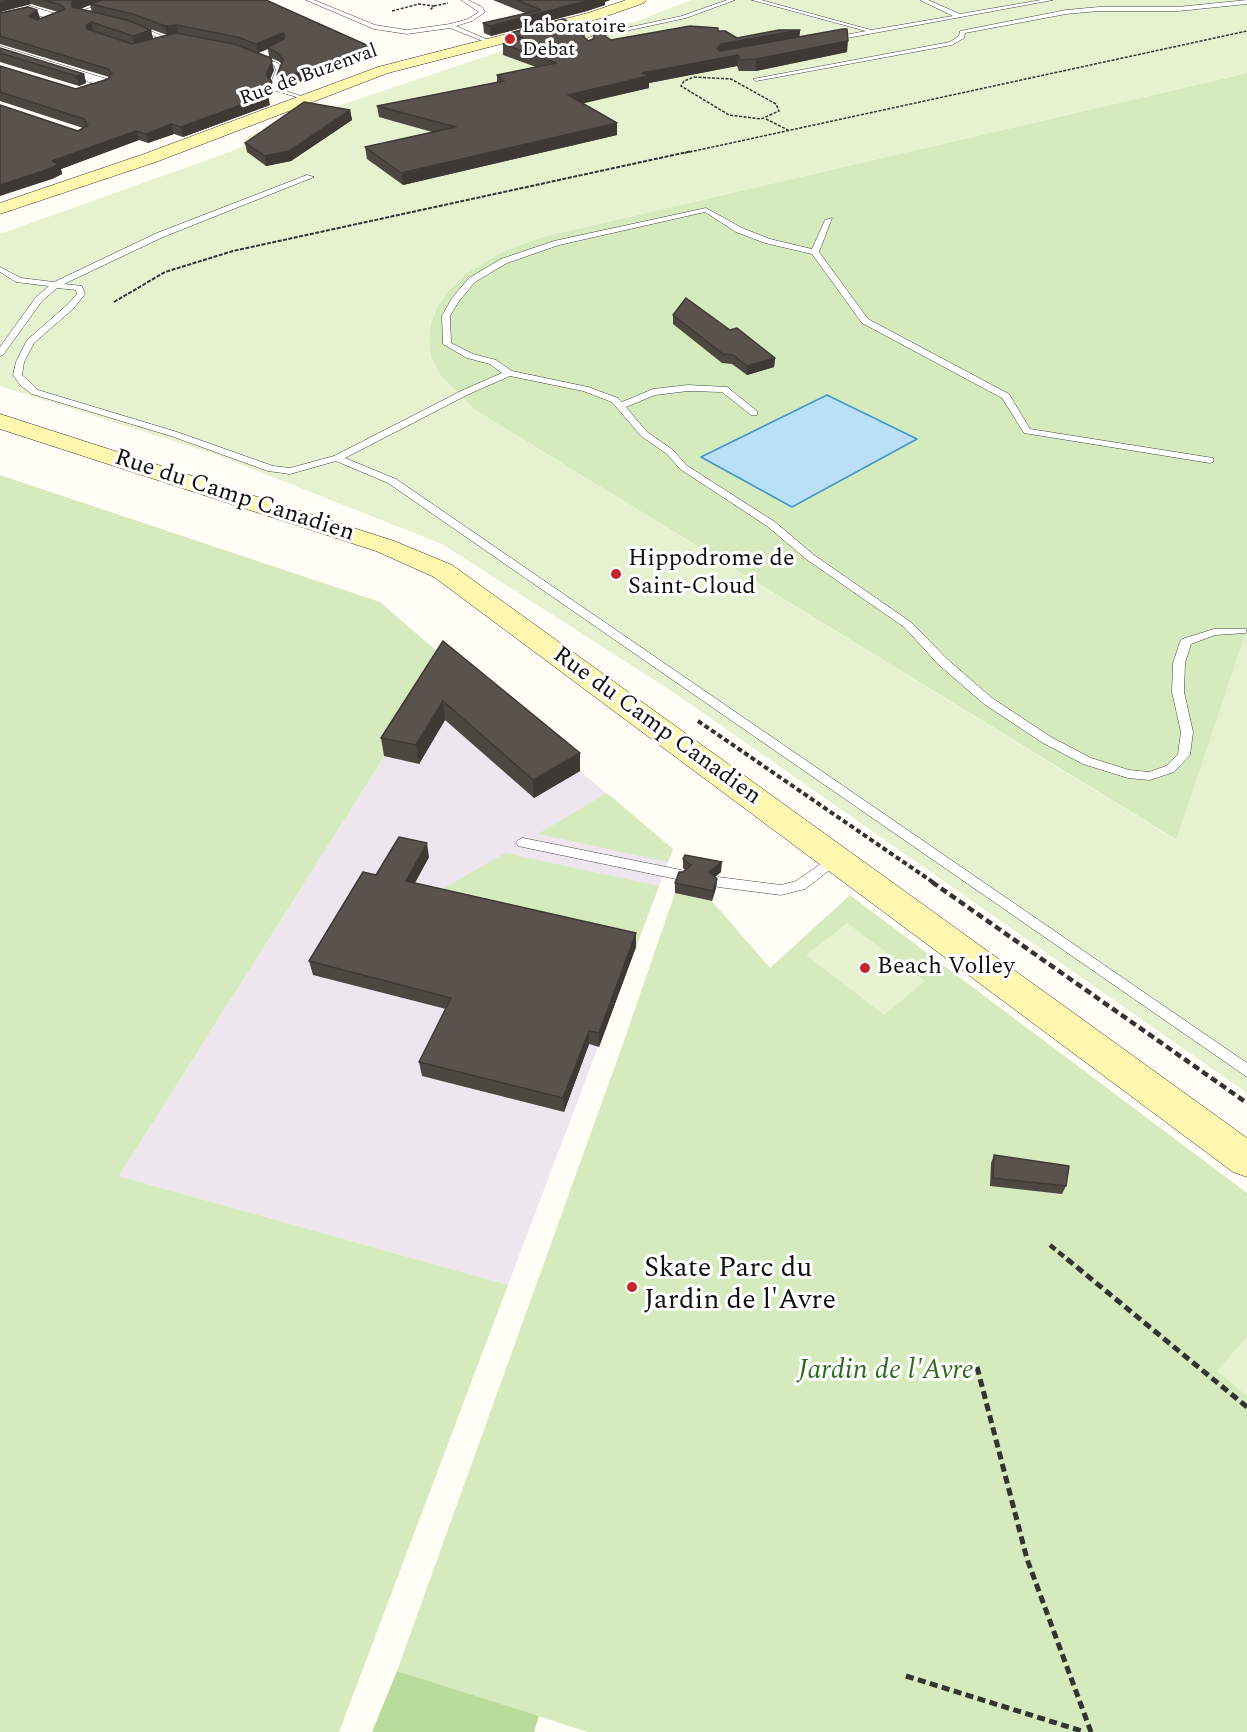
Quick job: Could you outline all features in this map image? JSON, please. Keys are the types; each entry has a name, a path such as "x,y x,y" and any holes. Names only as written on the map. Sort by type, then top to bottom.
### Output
{"main road":[{"name":"Rue de Buzenval","path":"0,209 150,158 399,65 490,42 566,28 638,0"},
{"name":"Rue du Camp Canadien","path":"0,421 385,546 443,571 1247,1160"}],"street":[{"path":"0,17 30,9 59,18 40,24"},
{"path":"0,50 106,83 79,92 68,89"},
{"path":"0,64 21,57"}],"lane":[{"path":"96,18 78,13 119,0"},
{"path":"309,0 382,30 417,32 451,26 470,20 482,12 480,8 464,0"},
{"path":"582,35 590,39 684,17 732,0"},
{"path":"755,0 873,32"},
{"path":"923,0 959,16"},
{"path":"1011,7 1018,0"},
{"path":"826,40 1050,0"},
{"path":"953,30 962,32 1083,10 1178,9 1212,3 1247,2"},
{"path":"926,22 944,27"},
{"path":"132,26 169,38 156,42"},
{"path":"451,26 490,42"},
{"path":"756,79 952,43 962,37 962,32"},
{"path":"589,48 590,39"},
{"path":"260,57 269,51"},
{"path":"249,54 276,64 279,70 273,85 279,90 304,99"},
{"path":"0,353 39,299 55,285 160,235 310,177"},
{"path":"1210,459 1027,431 1006,396 865,321 815,252 739,230 706,210 557,243 504,261 472,280 455,300 446,316 447,344 470,356 493,362 509,373 585,389 615,400 644,434 670,452 683,467 771,524 810,557 908,625 942,661 988,700 1047,740 1087,761 1128,774 1150,776 1170,769 1184,755 1187,732 1178,692 1179,663 1186,642 1214,632 1242,631"},
{"path":"815,252 830,220"},
{"path":"0,269 19,280 79,288 81,294 70,307 30,342 20,362 17,375 35,392 174,434 271,469 290,471 337,458 466,392 509,373"},
{"path":"621,406 653,392 688,388 724,389 754,412"},
{"path":"337,458 392,481 1247,1071"},
{"path":"523,843 681,875"},
{"path":"718,882 781,890 800,885 835,859"}],"path":[{"path":"429,5 449,0"},
{"path":"393,16 390,15 391,11 419,4 434,6 431,10 422,12"},
{"path":"114,302 165,272 233,251 1247,32"},
{"path":"765,118 778,111 776,104 731,79 694,77 684,81 681,86 729,115 765,118 788,130"},
{"path":"1050,1245 1247,1407"},
{"path":"977,1367 1027,1560 1091,1732"},
{"path":"906,1676 1085,1732"}],"shaded area":[{"path":"446,659 673,849 508,1285 119,1176"}],"green space":[{"name":"Hippodrome de Saint-Cloud","path":"691,0 1247,0 1247,73 542,237 502,252 466,273 437,307 431,323 429,340 431,357 440,375 475,410 1176,840 1247,629 1247,1093 673,692 442,544 217,455 0,386 0,234 242,147 244,140 251,135 523,44 555,42 635,22"},
{"path":"1247,73 1247,629 1177,840 475,410 440,375 431,357 429,340 431,323 437,307 450,289 466,273 502,252 542,237"},
{"path":"0,475 380,602 446,659 119,1176 508,1285 339,1732 0,1732"},
{"path":"607,793 673,849 668,862 538,834"},
{"path":"505,853 659,886 636,947 425,899"},
{"name":"Jardin de l'Avre","path":"675,893 712,901 770,968 850,895 1247,1193 1247,1732 588,1732 397,1671"},
{"name":"Beach Volley","path":"847,923 925,981 884,1015 806,955"},
{"path":"1247,1336 1247,1396 1217,1371"},
{"path":"397,1671 539,1716 534,1732 372,1732"}],"water":[{"path":"827,395 917,439 792,507 701,457"}],"building":[{"path":"44,0 79,0 72,2 72,7 127,20 151,30 133,36 91,22 86,26 87,29 132,44 176,33 234,44 271,58 272,61 266,75 272,82 246,91 268,95 181,127 171,124 146,134 136,131 52,161 59,164 49,169 0,185 0,105 78,131 88,125 84,119 0,92 0,66 76,89 108,79 112,73 108,69 0,36 0,13 28,7 37,10 29,16 37,20 65,9 61,5"},
{"path":"102,0 266,0 371,47 282,78 277,75 283,60 278,53 267,48 284,39 283,33 256,44 237,37 177,25 165,26 133,14 90,4"},
{"path":"517,0 590,0 490,26 483,23 541,10"},
{"path":"563,19 584,30 584,37 588,41 593,39 596,30 611,40 690,26 718,28 718,31 725,31 737,38 779,30 800,30 721,44 717,49 720,51 843,29 847,29 848,41 756,59 740,60 738,55 642,73 649,76 568,95 617,123 401,173 365,147 456,127 377,106 504,81 497,75 556,63 503,44 523,38 510,33"},
{"path":"0,48 84,74 76,76 0,53"},
{"path":"304,102 350,110 289,151 265,156 245,143"},
{"path":"686,298 730,330 737,328 775,358 747,366 733,355 723,354 673,315"},
{"path":"443,641 580,753 533,780 443,701 416,745 381,738"},
{"path":"399,837 427,843 406,881 636,933 599,1033 589,1031 563,1098 419,1062 451,998 309,961 363,872 376,875"},
{"path":"685,855 722,862 709,872 717,879 713,891 675,883 679,872 683,872 691,865 683,859"},
{"path":"994,1155 1069,1166 1066,1186 993,1178"}],"place":[{"name":"Laboratoire Debat","path":"510,39"},
{"name":"Hippodrome de Saint-Cloud","path":"616,574"},
{"name":"Beach Volley","path":"865,968"},
{"name":"Skate Parc du Jardin de l'Avre","path":"632,1287"}]}
